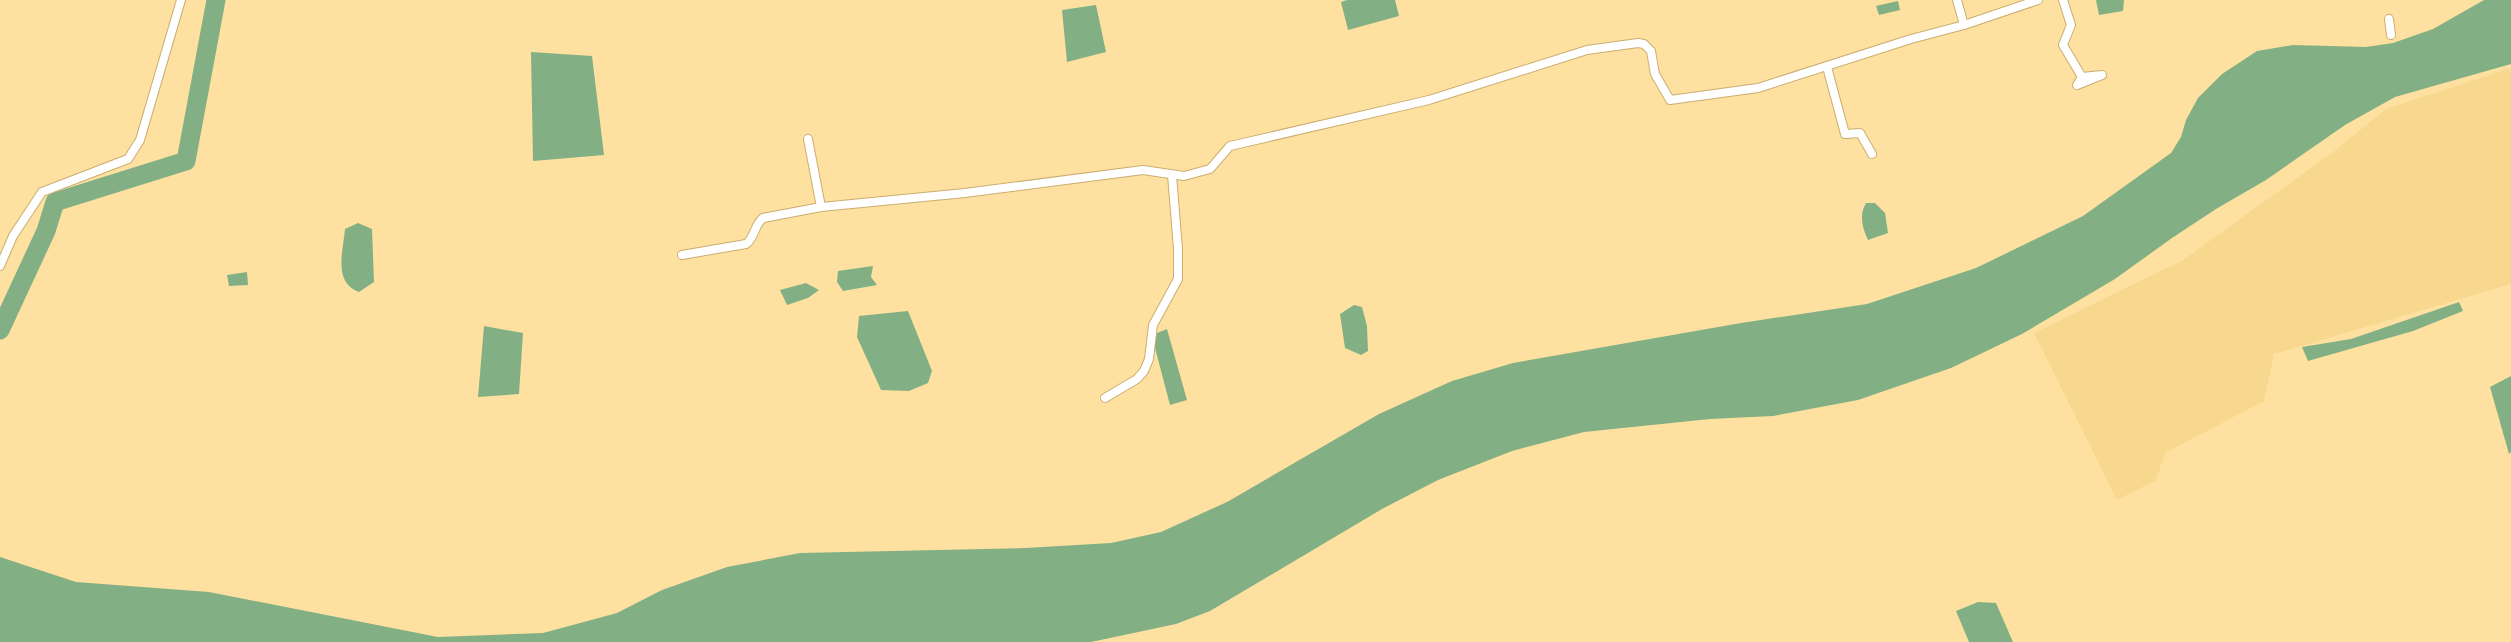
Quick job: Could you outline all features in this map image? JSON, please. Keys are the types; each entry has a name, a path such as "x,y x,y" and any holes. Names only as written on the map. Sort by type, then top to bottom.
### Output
{"street":[{"path":"0,266 13,236 42,192 128,159 140,140 181,0"},
{"path":"1957,0 1964,25"},
{"path":"682,255 746,244 763,218 821,207 965,193 1142,170 1184,176 1210,169 1230,146 1429,100 1586,50 1638,43 1644,44 1651,51 1655,74 1670,100 1676,101 1758,88 1911,39 1964,25 2038,0"},
{"path":"2062,0 2071,25 2062,45 2082,77"},
{"path":"2389,19 2391,35"},
{"path":"1827,67 1845,134 1860,133 1872,154"},
{"path":"808,139 821,207"},
{"path":"1105,398 1137,379 1144,372 1149,359 1153,325 1178,279 1178,249 1172,175"}],"shaded area":[{"path":"1347,0 1395,0 1399,16 1348,30 1341,2"},
{"path":"2096,0 2124,0 2123,11 2099,15"},
{"path":"2484,0 2511,0 2511,64 2395,97 2345,125 2266,180 2216,209 2172,238 2115,279 2022,334 1951,368 1858,400 1773,416 1710,419 1584,432 1512,451 1438,480 1382,509 1210,611 1176,624 1091,642 0,642 0,557 76,582 209,592 438,637 543,633 617,613 662,590 727,567 800,553 1025,548 1111,543 1161,532 1227,502 1379,414 1452,381 1513,363 1741,323 1867,304 1976,268 2083,216 2171,153 2181,137 2186,120 2198,98 2222,74 2257,51 2293,45 2366,47 2393,43 2433,29"},
{"path":"1898,1 1900,10 1879,15 1876,6"},
{"path":"1096,5 1106,52 1067,62 1062,10"},
{"path":"531,52 592,56 604,155 533,161"},
{"path":"2511,68 2511,284 2274,354 2264,401 2165,453 2156,480 2117,500 2034,333 2183,260 2332,153 2386,109"},
{"path":"1866,203 1875,203 1885,213 1888,233 1868,240 1862,221"},
{"path":"358,223 372,229 374,282 359,292 346,281 342,265 345,229"},
{"path":"873,266 871,277 877,285 843,291 837,282 838,271"},
{"path":"247,272 248,285 229,286 227,275"},
{"path":"806,283 819,290 808,298 787,305 780,290"},
{"path":"2459,302 2463,311 2413,331 2308,361 2302,347 2351,339"},
{"path":"1354,305 1362,307 1367,326 1368,351 1361,355 1345,348 1340,314"},
{"path":"908,311 932,371 928,383 909,391 881,390 857,337 859,316"},
{"path":"484,326 523,333 519,394 478,397"},
{"path":"1167,329 1187,400 1170,405 1154,344 1157,333"},
{"path":"2511,376 2511,452 2509,454 2490,387"},
{"path":"1978,602 1996,603 2013,642 1969,642 1956,611"}],"waterway":[{"path":"0,330 46,231 55,202 186,161 216,0"}]}
